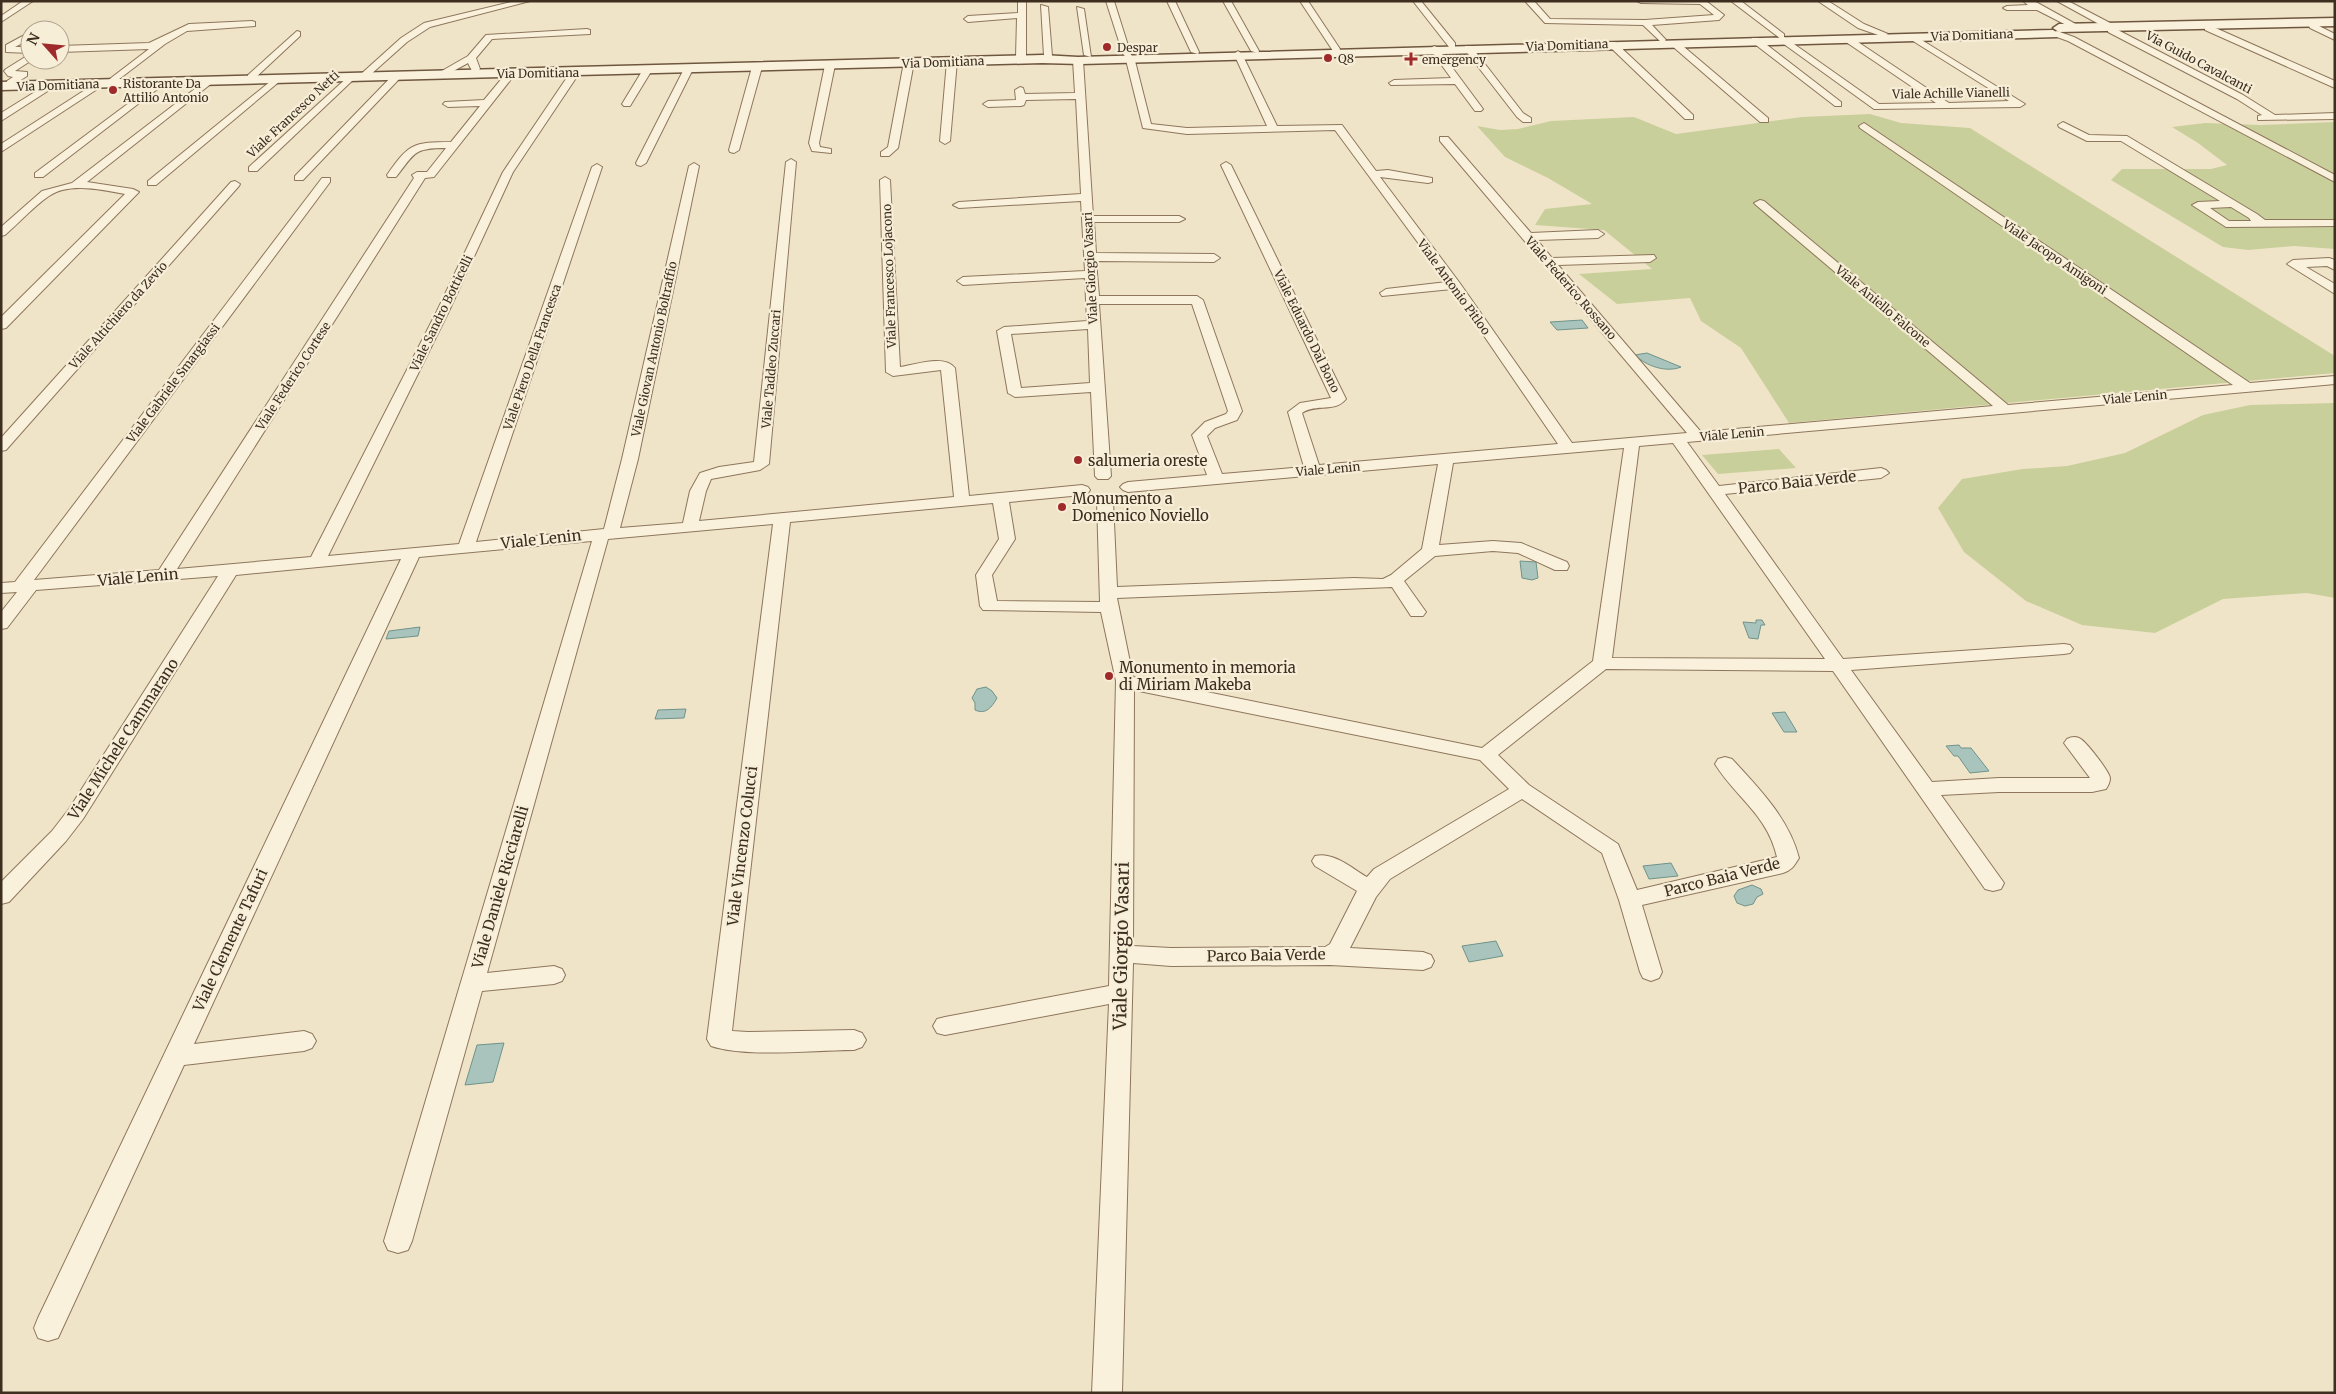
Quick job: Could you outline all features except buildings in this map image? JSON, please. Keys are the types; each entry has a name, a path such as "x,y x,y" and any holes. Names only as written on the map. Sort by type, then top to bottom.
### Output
{"main road":[{"path":"2053,31 2073,33 2111,28 2335,22"},
{"path":"2111,28 2335,26"},
{"name":"Via Domitiana","path":"1128,56 1612,44 1884,34 2053,31"},
{"name":"Via Domitiana","path":"1840,36 1909,36 2053,31"},
{"name":"Via Domitiana","path":"4,84 99,84 757,67 829,69 909,62 1080,58 1195,52 1782,38"},
{"name":"Via Domitiana","path":"4,84 1048,56 1080,58"}],"street":[{"path":"1,20 29,1"},
{"path":"366,74 404,40 428,25 526,1"},
{"path":"1022,1 1022,57"},
{"path":"1110,1 1128,56 1147,126 1187,131 1273,129 1238,54"},
{"path":"1171,1 1195,52"},
{"path":"1227,1 1255,51"},
{"path":"1304,1 1336,48"},
{"path":"1417,1 1452,45"},
{"path":"1529,1 1548,21 1645,23 1718,17 1720,15 1701,2 1640,1"},
{"name":"Viale Achille Vianelli","path":"1735,1 1782,38 1877,107 2020,104 1909,36"},
{"path":"1812,1 1847,26 1840,36 1946,105"},
{"path":"1822,1 1861,26 1884,34"},
{"path":"2027,1 2073,33 2223,120 2335,178"},
{"path":"2060,1 2111,28"},
{"path":"2007,8 2038,7"},
{"path":"1044,8 1048,56"},
{"name":"Viale Giorgio Vasari","path":"1080,9 1080,96 1096,387 1103,476"},
{"path":"968,19 1022,15"},
{"path":"1645,23 1764,120"},
{"path":"114,80 179,30 189,27 252,24"},
{"path":"2313,26 2335,37"},
{"name":"Via Guido Cavalcanti","path":"2111,28 2240,97 2274,118"},
{"path":"2208,28 2335,85"},
{"path":"445,72 471,58 489,37 587,32"},
{"path":"251,77 297,34"},
{"path":"1754,40 1838,104"},
{"path":"20,41 9,47 9,50 20,50"},
{"path":"70,49 149,46 162,43"},
{"path":"1612,44 1690,117"},
{"path":"1468,48 1520,115 1527,120"},
{"path":"1434,49 1478,110"},
{"path":"471,58 476,71"},
{"path":"944,141 952,61"},
{"path":"885,154 893,148 909,62"},
{"path":"4,84 24,74 11,74 9,71 20,64"},
{"path":"734,150 757,67"},
{"path":"641,163 688,69"},
{"path":"827,151 816,149 814,143 829,69"},
{"path":"627,104 647,70"},
{"name":"Viale Sandro Botticelli","path":"318,560 443,311 508,172 575,72"},
{"path":"418,176 430,175 511,73"},
{"path":"299,178 396,76"},
{"name":"Viale Francesco Netti","path":"253,169 350,78"},
{"path":"152,183 278,79"},
{"path":"1,232 46,193 76,184 208,81"},
{"path":"1394,83 1458,81"},
{"path":"39,175 161,82"},
{"path":"1,150 99,84"},
{"path":"1,118 51,85"},
{"path":"988,104 1021,103 1021,93 1080,96"},
{"path":"448,104 489,102"},
{"path":"2223,120 2335,116"},
{"path":"2064,125 2087,138 2123,138 2262,224"},
{"name":"Viale Jacopo Amigoni","path":"1864,126 2246,387"},
{"name":"Viale Antonio Pitloo","path":"1273,129 1338,127 1455,285 1568,448"},
{"name":"Viale Federico Rossano","path":"1444,139 1698,437"},
{"path":"392,175 413,149 428,145 453,145"},
{"name":"Viale Taddeo Zuccari","path":"690,526 702,478 708,473 749,469 761,464 791,162"},
{"name":"Viale Eduardo Dal Bono","path":"1226,165 1339,399 1334,403 1303,406 1295,412 1313,470"},
{"name":"Viale Giovan Antonio Boltraffio","path":"606,533 630,459 694,166"},
{"name":"Viale Piero Della Francesca","path":"466,546 597,167"},
{"path":"1372,174 1388,173 1428,180"},
{"name":"Viale Federico Cortese","path":"165,575 418,176"},
{"name":"Viale Gabriele Smargiassi","path":"1,624 26,586 326,180"},
{"name":"Viale Francesco Lojacono","path":"885,180 892,372 939,365 948,368 962,501"},
{"path":"1,324 133,192 76,184"},
{"name":"Viale Altichiero da Zevio","path":"1,447 235,184"},
{"path":"959,205 1086,197"},
{"name":"Viale Aniello Falcone","path":"1760,203 2005,409"},
{"path":"2232,204 2198,205 2226,224 2335,223"},
{"path":"1088,219 1179,219"},
{"path":"1527,237 1598,234"},
{"path":"1090,257 1214,258"},
{"path":"1549,262 1650,258"},
{"path":"2332,264 2293,264 2335,290"},
{"path":"963,281 1091,274"},
{"path":"1386,294 1455,285"},
{"path":"1092,300 1198,300 1235,411 1232,417 1210,425 1199,435 1216,479"},
{"path":"1093,325 1004,331 1015,393 1096,387"},
{"name":"Viale Lenin","path":"1128,487 2335,380"},
{"name":"Parco Baia Verde","path":"1677,438 1993,883"},
{"path":"1602,663 1632,442"},
{"path":"1430,551 1446,459"},
{"name":"Parco Baia Verde","path":"1713,491 1881,473"},
{"path":"1103,476 1119,478 1128,487 1127,493 1122,497 1104,501 1088,498 1082,490 1086,482 1103,476"},
{"name":"Viale Lenin","path":"1,588 230,570 466,546 1082,490"},
{"path":"1000,498 1007,539 984,575 989,606 1109,600 1354,583 1385,584 1395,580 1430,551 1493,546 1521,548 1561,566"},
{"name":"Viale Giorgio Vasari","path":"1104,501 1109,600 1125,681 1121,954 1107,1393"},
{"name":"Viale Vincenzo Colucci","path":"782,518 719,1038 721,1040 748,1042 854,1040"},
{"name":"Viale Daniele Ricciarelli","path":"398,1241 472,982 606,533"},
{"name":"Viale Clemente Tafuri","path":"48,1328 413,552"},
{"name":"Viale Michele Cammarano","path":"1,896 60,836 76,814 230,570"},
{"path":"1395,580 1417,612"},
{"path":"1486,755 1602,663 1837,665 2064,649"},
{"path":"1125,681 1159,690 1486,755 1522,790 1611,849 1630,900 1651,972"},
{"path":"1925,789 1999,785 2092,786 2099,784 2100,778 2098,773 2074,743"},
{"name":"Parco Baia Verde","path":"1630,900 1783,865 1788,858 1786,848 1759,801 1725,764"},
{"name":"Parco Baia Verde","path":"1121,954 1170,957 1330,956 1338,950 1370,889 1382,874 1522,790"},
{"path":"1323,861 1370,889"},
{"path":"1330,956 1423,962"},
{"path":"472,982 554,975"},
{"path":"945,1026 1120,993"},
{"path":"176,1056 304,1041"}],"green space":[{"path":"1870,114 1901,123 1970,128 2335,356 2335,373 1789,423 1741,348 1701,321 1690,298 1617,304 1579,274 1652,269 1604,230 1535,225 1545,209 1592,204 1548,178 1505,157 1477,126 1500,130 1518,129 1551,121 1634,117 1676,134 1802,117"},
{"path":"2335,122 2335,249 2294,246 2248,250 2223,247 2111,180 2122,169 2211,169 2227,165 2198,143 2172,127 2205,123 2261,125"},
{"path":"2335,403 2335,598 2307,593 2223,599 2155,633 2082,625 2026,601 1964,552 1938,508 1962,479 2023,469 2067,466 2125,453 2203,415 2250,405"},
{"path":"1779,449 1796,468 1718,474 1702,455"}],"water":[{"path":"1582,320 1588,328 1557,330 1550,322"},
{"path":"1647,353 1681,367 1663,369 1650,365 1635,355"},
{"path":"1520,561 1536,562 1538,578 1532,580 1522,578"},
{"path":"1756,620 1762,620 1765,625 1761,625 1758,639 1749,638 1743,622 1756,623"},
{"path":"420,627 418,636 386,639 389,631"},
{"path":"986,687 997,698 991,707 985,711 975,710 975,703 972,698 977,689"},
{"path":"686,709 684,718 655,719 658,710"},
{"path":"1785,712 1797,732 1784,732 1772,713"},
{"path":"1959,745 1961,748 1971,748 1989,771 1970,773 1958,756 1954,756 1946,746"},
{"path":"1671,863 1678,876 1649,879 1643,866"},
{"path":"1752,885 1761,889 1763,894 1757,897 1753,904 1745,906 1737,903 1734,896 1738,890"},
{"path":"1496,941 1503,956 1469,962 1462,946"},
{"path":"504,1043 493,1082 465,1085 477,1045"}],"place":[{"name":"Despar","path":"1107,47"},
{"name":"Q8","path":"1328,58"},
{"name":"emergency","path":"1411,59"},
{"name":"Ristorante Da Attilio Antonio","path":"113,90"},
{"name":"salumeria oreste","path":"1078,460"},
{"name":"Monumento a Domenico Noviello","path":"1062,507"},
{"name":"Monumento in memoria di Miriam Makeba","path":"1109,676"}]}
